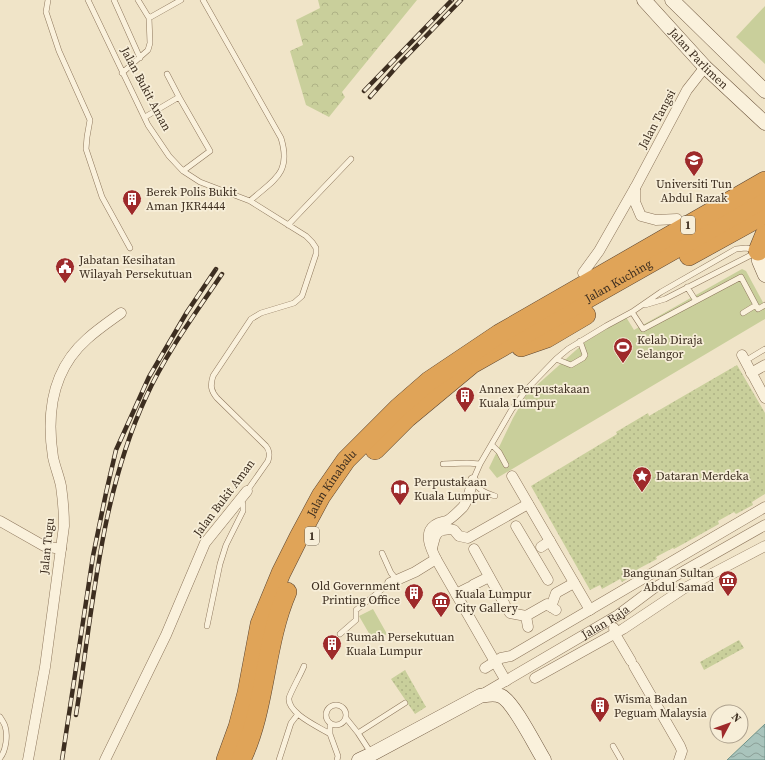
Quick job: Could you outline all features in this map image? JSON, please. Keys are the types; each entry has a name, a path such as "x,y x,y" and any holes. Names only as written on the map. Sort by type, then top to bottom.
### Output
{"highway":[{"path":"499,334 531,304 765,167"},
{"name":"Jalan Kuching","path":"472,364 765,181"},
{"name":"Jalan Kuching","path":"499,334 765,198"},
{"path":"761,249 764,222"},
{"path":"472,364 547,338 646,280 764,222"},
{"name":"Jalan Kinabalu","path":"226,760 238,727 247,693 260,624 281,573 321,496 346,460 398,408 429,381 499,334"},
{"name":"Jalan Kinabalu","path":"241,760 255,719 279,611 308,542 342,486 355,468 407,418 472,364"}],"street":[{"name":"Jalan Parlimen","path":"644,0 705,67 762,119"},
{"name":"Jalan Parlimen","path":"672,0 765,91"},
{"name":"Jalan Tangsi","path":"583,273 599,251 636,186 687,90 705,67"},
{"name":"Jalan Tangsi","path":"636,186 635,202 641,216 656,220 677,219"},
{"path":"761,249 759,261 765,275"},
{"name":"Jalan Tugu","path":"28,760 45,667 64,526 64,506 61,485 53,457 50,427 54,392 58,377 74,352 87,339 121,313"},
{"path":"746,356 751,373 765,398"},
{"path":"751,373 765,365"},
{"path":"512,476 528,504 559,616"},
{"path":"473,480 467,501 450,519 431,528 429,537 434,555 494,662 506,680"},
{"name":"Jalan Bukit Aman","path":"105,760 166,635 205,543 246,491"},
{"path":"471,544 513,521 528,504"},
{"path":"484,668 501,658 511,656 532,635 559,616 590,610 765,507"},
{"path":"0,521 44,546 61,549"},
{"path":"513,521 574,583 590,610"},
{"name":"Jalan Raja","path":"480,696 618,615 654,588 765,525"},
{"path":"393,582 415,572 434,555 435,537 438,532 442,530 454,530 459,536 471,544 510,613 526,616 547,604 559,616"},
{"path":"535,678 615,634 683,590 765,546"},
{"path":"456,594 490,577"},
{"path":"552,587 574,583"},
{"path":"618,615 614,626 615,634 633,664 640,682 652,704 680,746 682,751 679,760"},
{"path":"526,616 532,635"},
{"path":"365,757 480,696 493,694 502,696 512,705 544,760"}],"lane":[{"path":"48,0 46,12 59,51 90,120 86,149 102,197 130,248"},
{"name":"Jalan Bukit Aman","path":"88,0 148,125 169,156 184,172 200,182 250,201 306,236 316,248 316,254 302,296 294,303 261,313 251,318 213,376 210,384 212,392 217,398 269,450 270,457 268,462 246,491"},
{"path":"114,0 140,58"},
{"path":"122,73 148,50 150,43 149,18 138,0"},
{"path":"149,18 181,0"},
{"path":"203,0 281,138 285,152 284,162 280,174 250,201"},
{"path":"167,74 210,150 184,172"},
{"path":"144,117 179,97"},
{"path":"288,225 351,159"},
{"path":"495,496 484,493 477,487 473,480 480,464 512,409 537,378 556,359 580,341 639,308 661,292 736,249 761,249"},
{"path":"639,308 665,299 761,249"},
{"path":"632,312 643,330 741,277 758,309 765,306"},
{"path":"687,288 696,301"},
{"path":"743,313 756,305"},
{"path":"556,359 571,365 583,358 585,355 580,341"},
{"path":"746,356 765,349"},
{"path":"492,445 499,452 506,465"},
{"path":"443,464 480,464"},
{"path":"207,626 220,564 226,545 243,511 243,504 239,499"},
{"path":"340,634 356,620 356,610 393,582 391,573 382,553"},
{"path":"304,666 289,698 291,707 298,714 330,734"},
{"path":"358,733 405,703"},
{"path":"337,760 338,756 330,734 330,723 326,715 328,708 334,705 341,706 343,708 346,718 358,733 365,757"},
{"path":"279,760 290,723 298,714"},
{"path":"0,717 5,727 6,740 3,754 0,758"},
{"path":"330,723 333,725 339,725 346,718"},
{"path":"613,746 621,760"}],"green space":[{"path":"318,0 417,0 342,92 345,97 329,117 306,105 290,51 303,45 296,20 320,8"},
{"path":"765,6 765,64 736,37"},
{"name":"Kelab Diraja Selangor","path":"742,269 746,271 765,306 765,319 497,478 489,468 513,418 527,394 585,342 626,317 634,330"},
{"path":"737,365 765,413 765,494 752,502 753,505 736,514 734,512 718,521 719,524 674,549 673,548 656,557 657,559 638,569 639,572 622,582 620,579 602,589 600,585 590,590 531,486 617,434 616,432 648,413 649,416"},
{"path":"373,609 387,634 374,642 359,616"},
{"path":"739,640 744,648 704,670 700,662"},
{"path":"405,670 426,707 415,714 391,679"}],"water":[{"path":"765,724 765,760 727,760 744,744 749,744 749,739"}],"railway":[{"path":"364,91 452,0"},
{"path":"370,97 398,65 461,0"},
{"path":"62,760 93,556 116,450 149,377 187,312 216,269"},
{"path":"76,715 100,553 108,513 130,435 146,397 163,365 181,334 222,274"}],"place":[{"name":"Universiti Tun Abdul Razak","path":"694,177"},
{"name":"Berek Polis Bukit Aman JKR4444","path":"132,216"},
{"name":"Jabatan Kesihatan Wilayah Persekutuan","path":"65,284"},
{"name":"Kelab Diraja Selangor","path":"623,364"},
{"name":"Annex Perpustakaan Kuala Lumpur","path":"465,413"},
{"name":"Dataran Merdeka","path":"642,493"},
{"name":"Perpustakaan Kuala Lumpur","path":"400,506"},
{"name":"Bangunan Sultan Abdul Samad","path":"728,597"},
{"name":"Old Government Printing Office","path":"414,610"},
{"name":"Kuala Lumpur City Gallery","path":"441,618"},
{"name":"Rumah Persekutuan Kuala Lumpur","path":"332,661"},
{"name":"Wisma Badan Peguam Malaysia","path":"600,723"}]}
